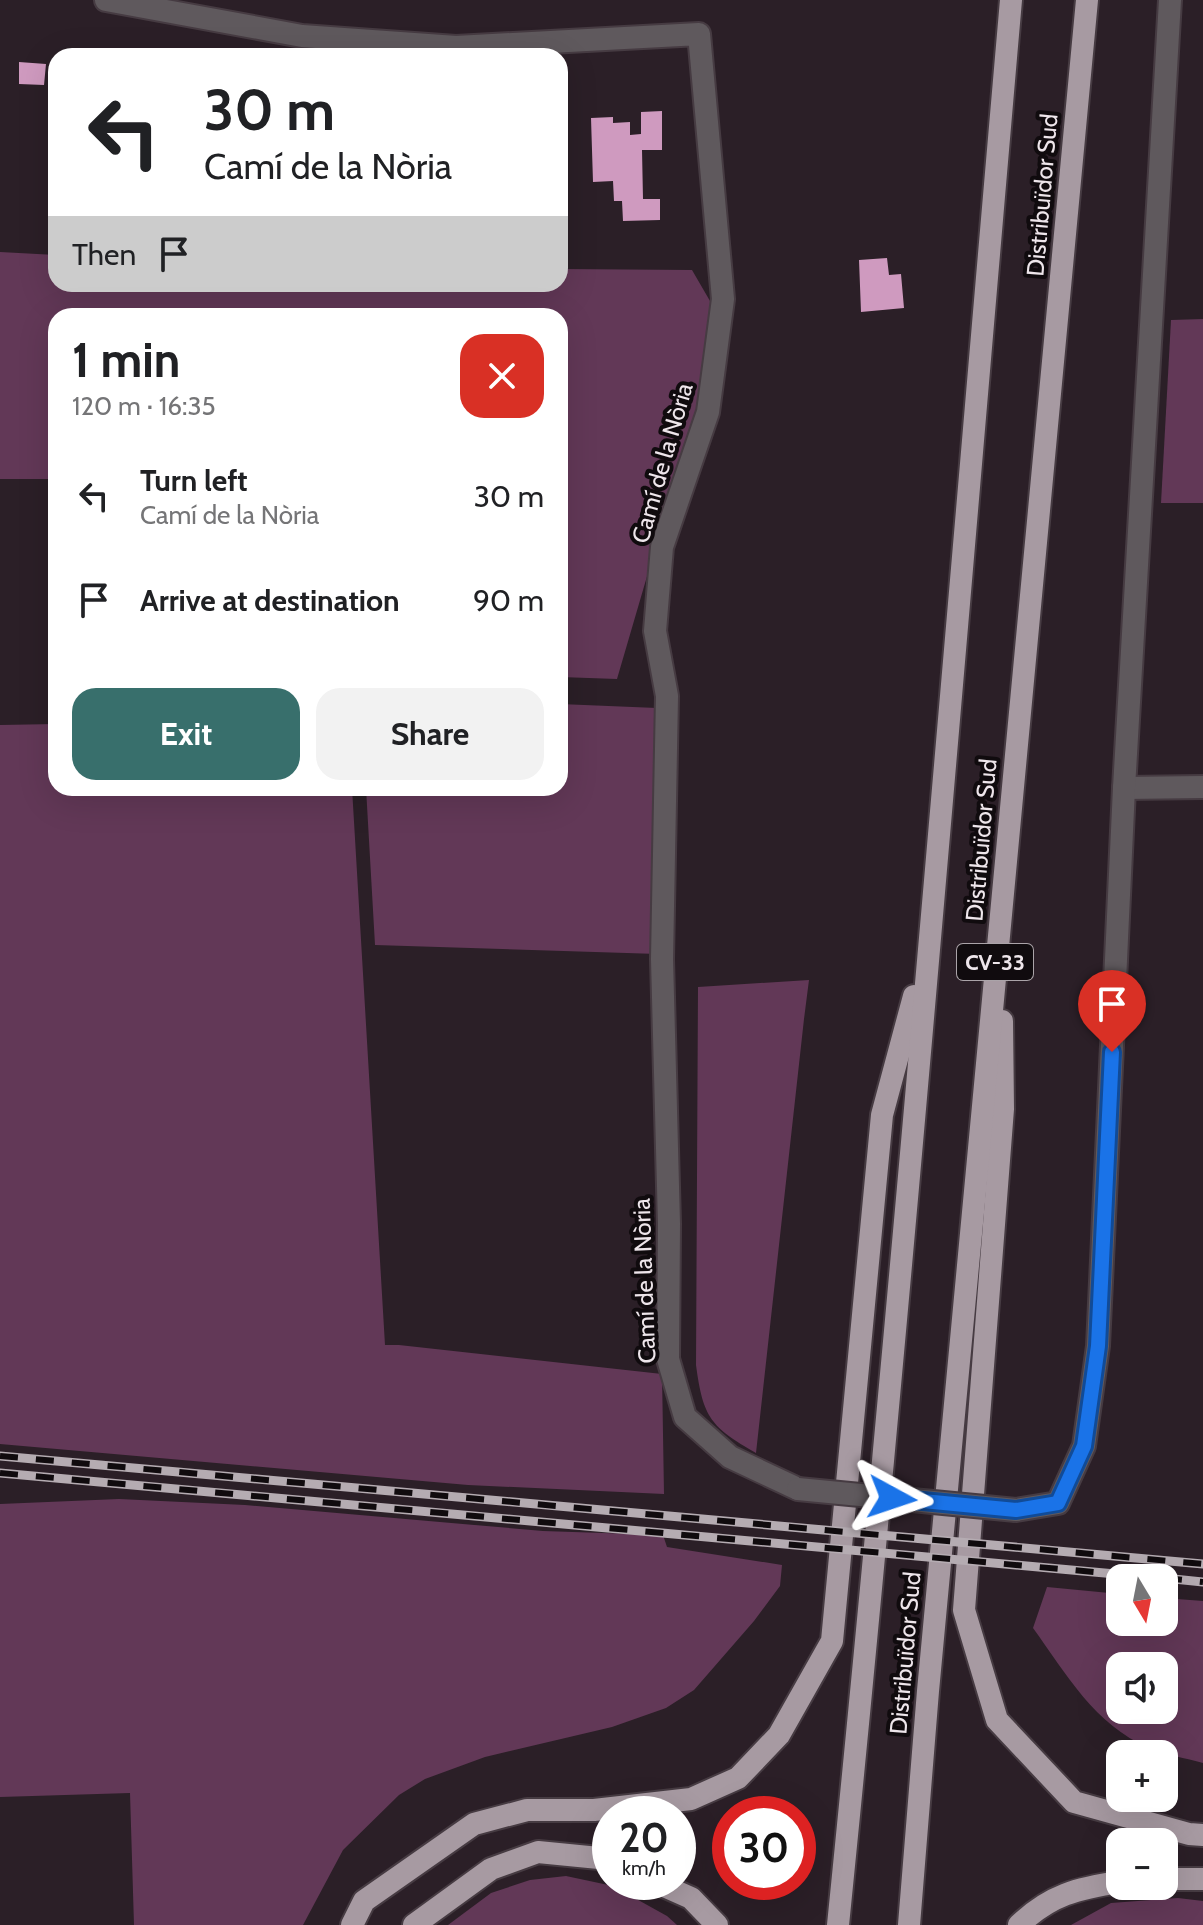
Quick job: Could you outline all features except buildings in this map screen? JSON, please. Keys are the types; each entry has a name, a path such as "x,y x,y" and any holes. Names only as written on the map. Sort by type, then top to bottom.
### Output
{"highway":[{"name":"Distribuïdor Sud","path":"838,1925 930,933 1011,0"},
{"name":"Distribuïdor Sud","path":"909,1925 1001,894 1087,0"},
{"path":"1001,894 1003,1109 964,1610 997,1720 1074,1802 1189,1834 1203,1835"},
{"path":"352,1925 364,1901 474,1824 527,1810 594,1810 691,1799 738,1778 779,1735 832,1641 882,1115 930,933"},
{"path":"414,1925 491,1869 538,1852 592,1857"},
{"path":"1178,1879 1203,1879"},
{"path":"1019,1925 1038,1907 1085,1887 1106,1884"},
{"path":"693,1900 717,1925"}],"street":[{"name":"Camí de la Nòria","path":"106,0 302,36 456,47 699,34 723,299 708,412 662,547 655,631 667,696 662,959 669,1224 668,1359 685,1417 730,1457 798,1489 1016,1510 1058,1503 1084,1446 1098,1346 1124,788 1170,0"},
{"path":"1124,788 1203,787"}],"shaded area":[{"path":"0,252 48,255 48,292 568,292 568,269 692,270 710,301 713,319 705,378 617,679 568,677 568,308 48,308 48,479 0,479"},
{"path":"1203,319 1203,503 1161,503 1171,320"},
{"path":"568,704 657,708 658,954 375,945 366,796 568,796"},
{"path":"48,724 48,796 352,796 385,1345 662,1374 664,1494 468,1485 0,1444 0,725"},
{"path":"809,980 756,1453 729,1436 712,1419 702,1397 696,1365 698,987"},
{"path":"119,1499 245,1505 543,1531 663,1535 667,1547 782,1565 780,1586 694,1690 666,1708 612,1727 485,1757 425,1779 399,1795 343,1850 303,1925 134,1925 130,1793 0,1797 0,1504"},
{"path":"1047,1587 1106,1593 1106,1636 1178,1636 1178,1599 1203,1601 1203,1763 1178,1757 1178,1740 1134,1740 1110,1724 1178,1724 1178,1652 1106,1652 1106,1720 1070,1680 1033,1628"},
{"path":"566,1876 592,1882 592,1900 638,1900 677,1925 448,1925 491,1893 530,1880"},
{"path":"1178,1898 1203,1901 1203,1925 1071,1925 1111,1903"}],"railway":[{"path":"0,1456 1203,1564"},
{"path":"0,1473 1106,1573"},
{"path":"1178,1579 1203,1582"}],"route":[{"path":"892,1498 1016,1510 1058,1503 1084,1446 1098,1346 1112,1052"}]}
